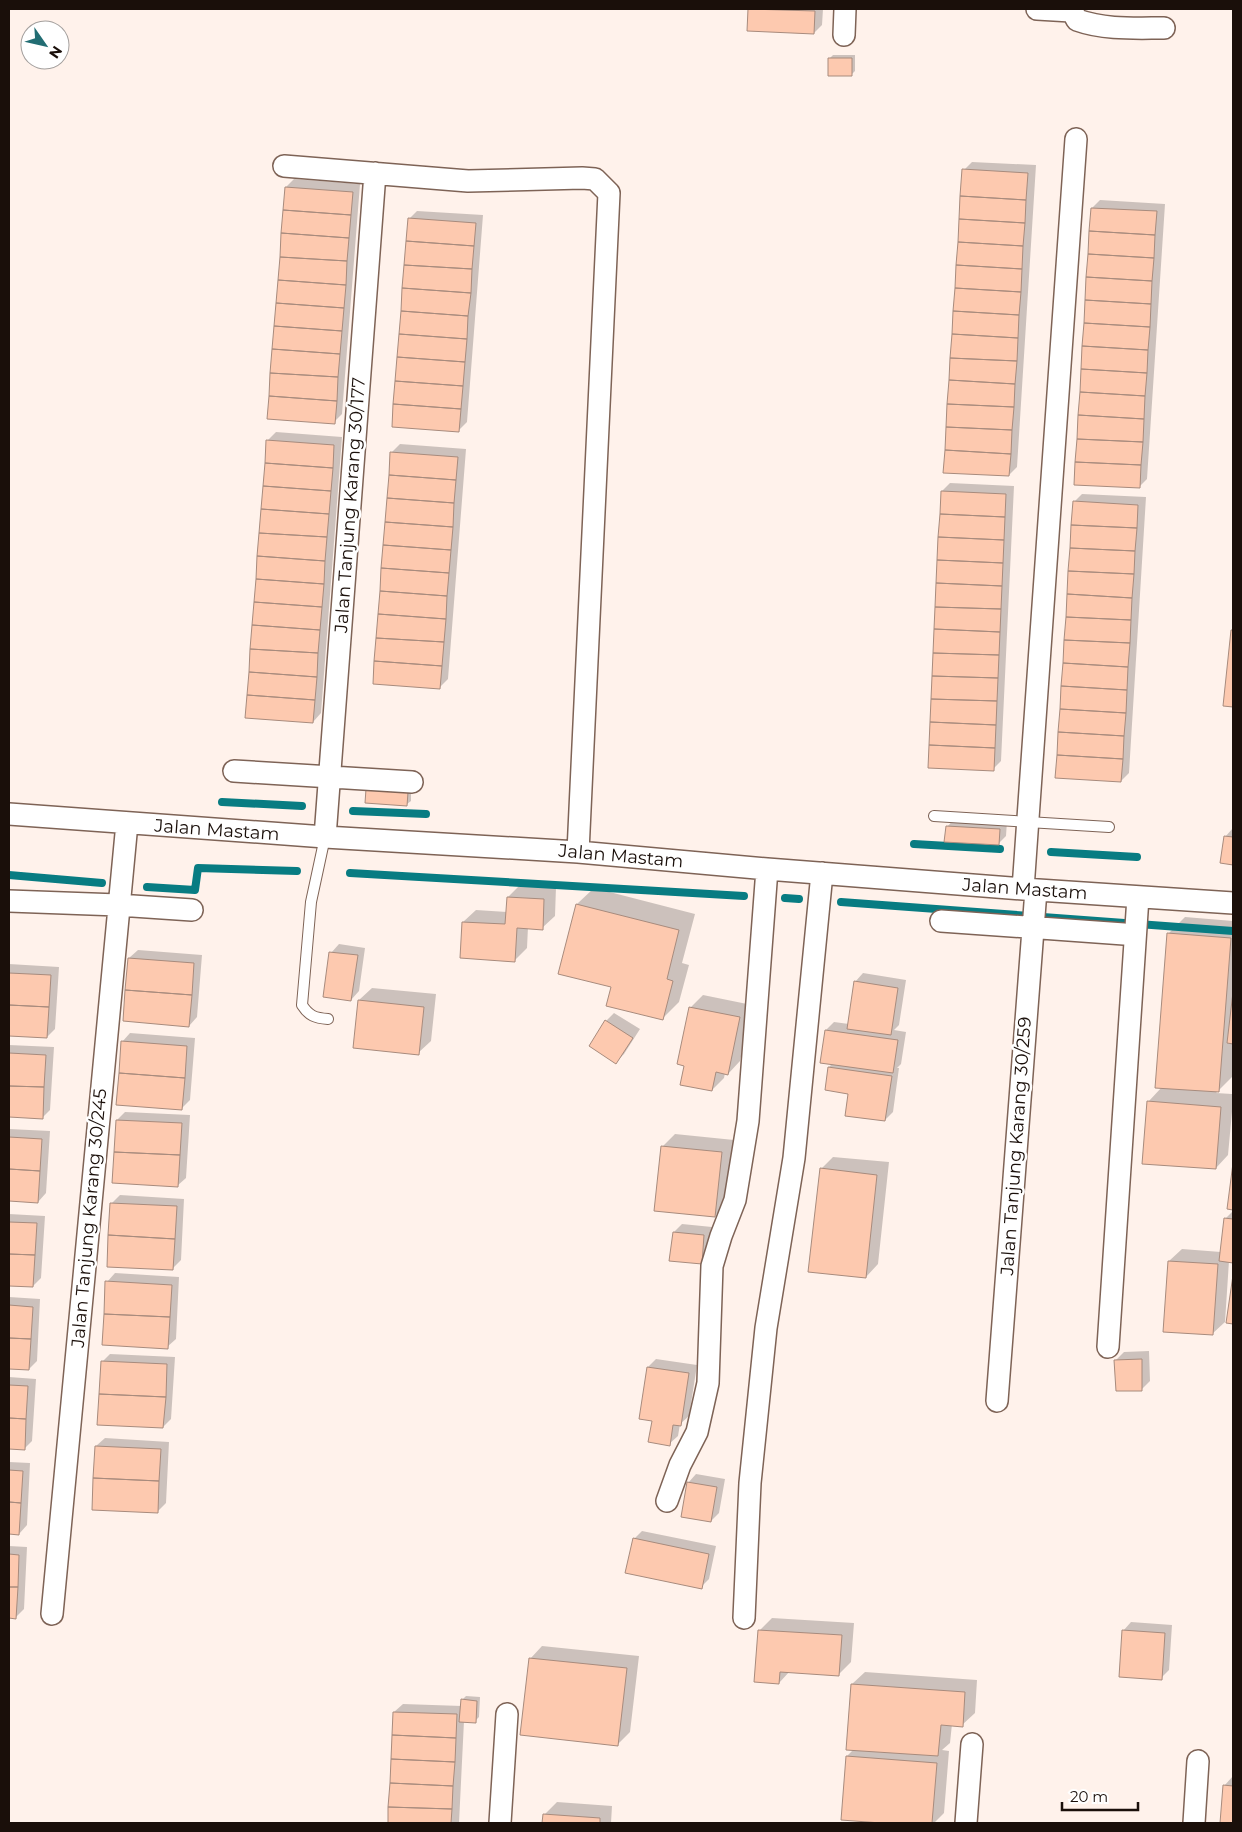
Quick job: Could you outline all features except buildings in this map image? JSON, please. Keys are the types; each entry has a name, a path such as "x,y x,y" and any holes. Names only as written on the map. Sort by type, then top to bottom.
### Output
{"street":[{"path":"844,35 845,9"},
{"path":"1037,9 1073,13 1091,25 1164,28"},
{"name":"Jalan Tanjung Karang 30/259","path":"997,1401 1033,928 1028,822 1076,139"},
{"path":"284,166 468,181 595,179 609,193 578,852"},
{"name":"Jalan Tanjung Karang 30/177","path":"325,837 375,173"},
{"path":"234,771 412,782"},
{"name":"Jalan Mastam","path":"9,814 325,837 578,852 1030,890 1138,901 1233,903"},
{"name":"Jalan Tanjung Karang 30/245","path":"52,1614 127,823"},
{"path":"666,1501 680,1465 697,1432 708,1383 712,1266 735,1200 748,1121 767,869"},
{"path":"744,1618 750,1483 766,1328 794,1158 822,873"},
{"path":"9,901 192,910"},
{"path":"1108,1347 1130,938 1138,901"},
{"path":"941,921 1130,938"},
{"path":"500,1823 506,1714"},
{"path":"966,1823 972,1744"},
{"path":"1194,1823 1198,1760"}],"lane":[{"path":"934,816 1109,827"},
{"path":"325,837 311,902 302,1005 306,1012 316,1018 328,1019"}],"waterway":[{"path":"222,802 302,806"},
{"path":"353,811 426,814"},
{"path":"914,844 1000,849"},
{"path":"1051,852 1137,857"},
{"path":"147,887 195,890 198,868 297,871"},
{"path":"350,873 744,896"},
{"path":"9,875 102,883"},
{"path":"785,898 799,899"},
{"path":"841,902 1233,931"}]}
